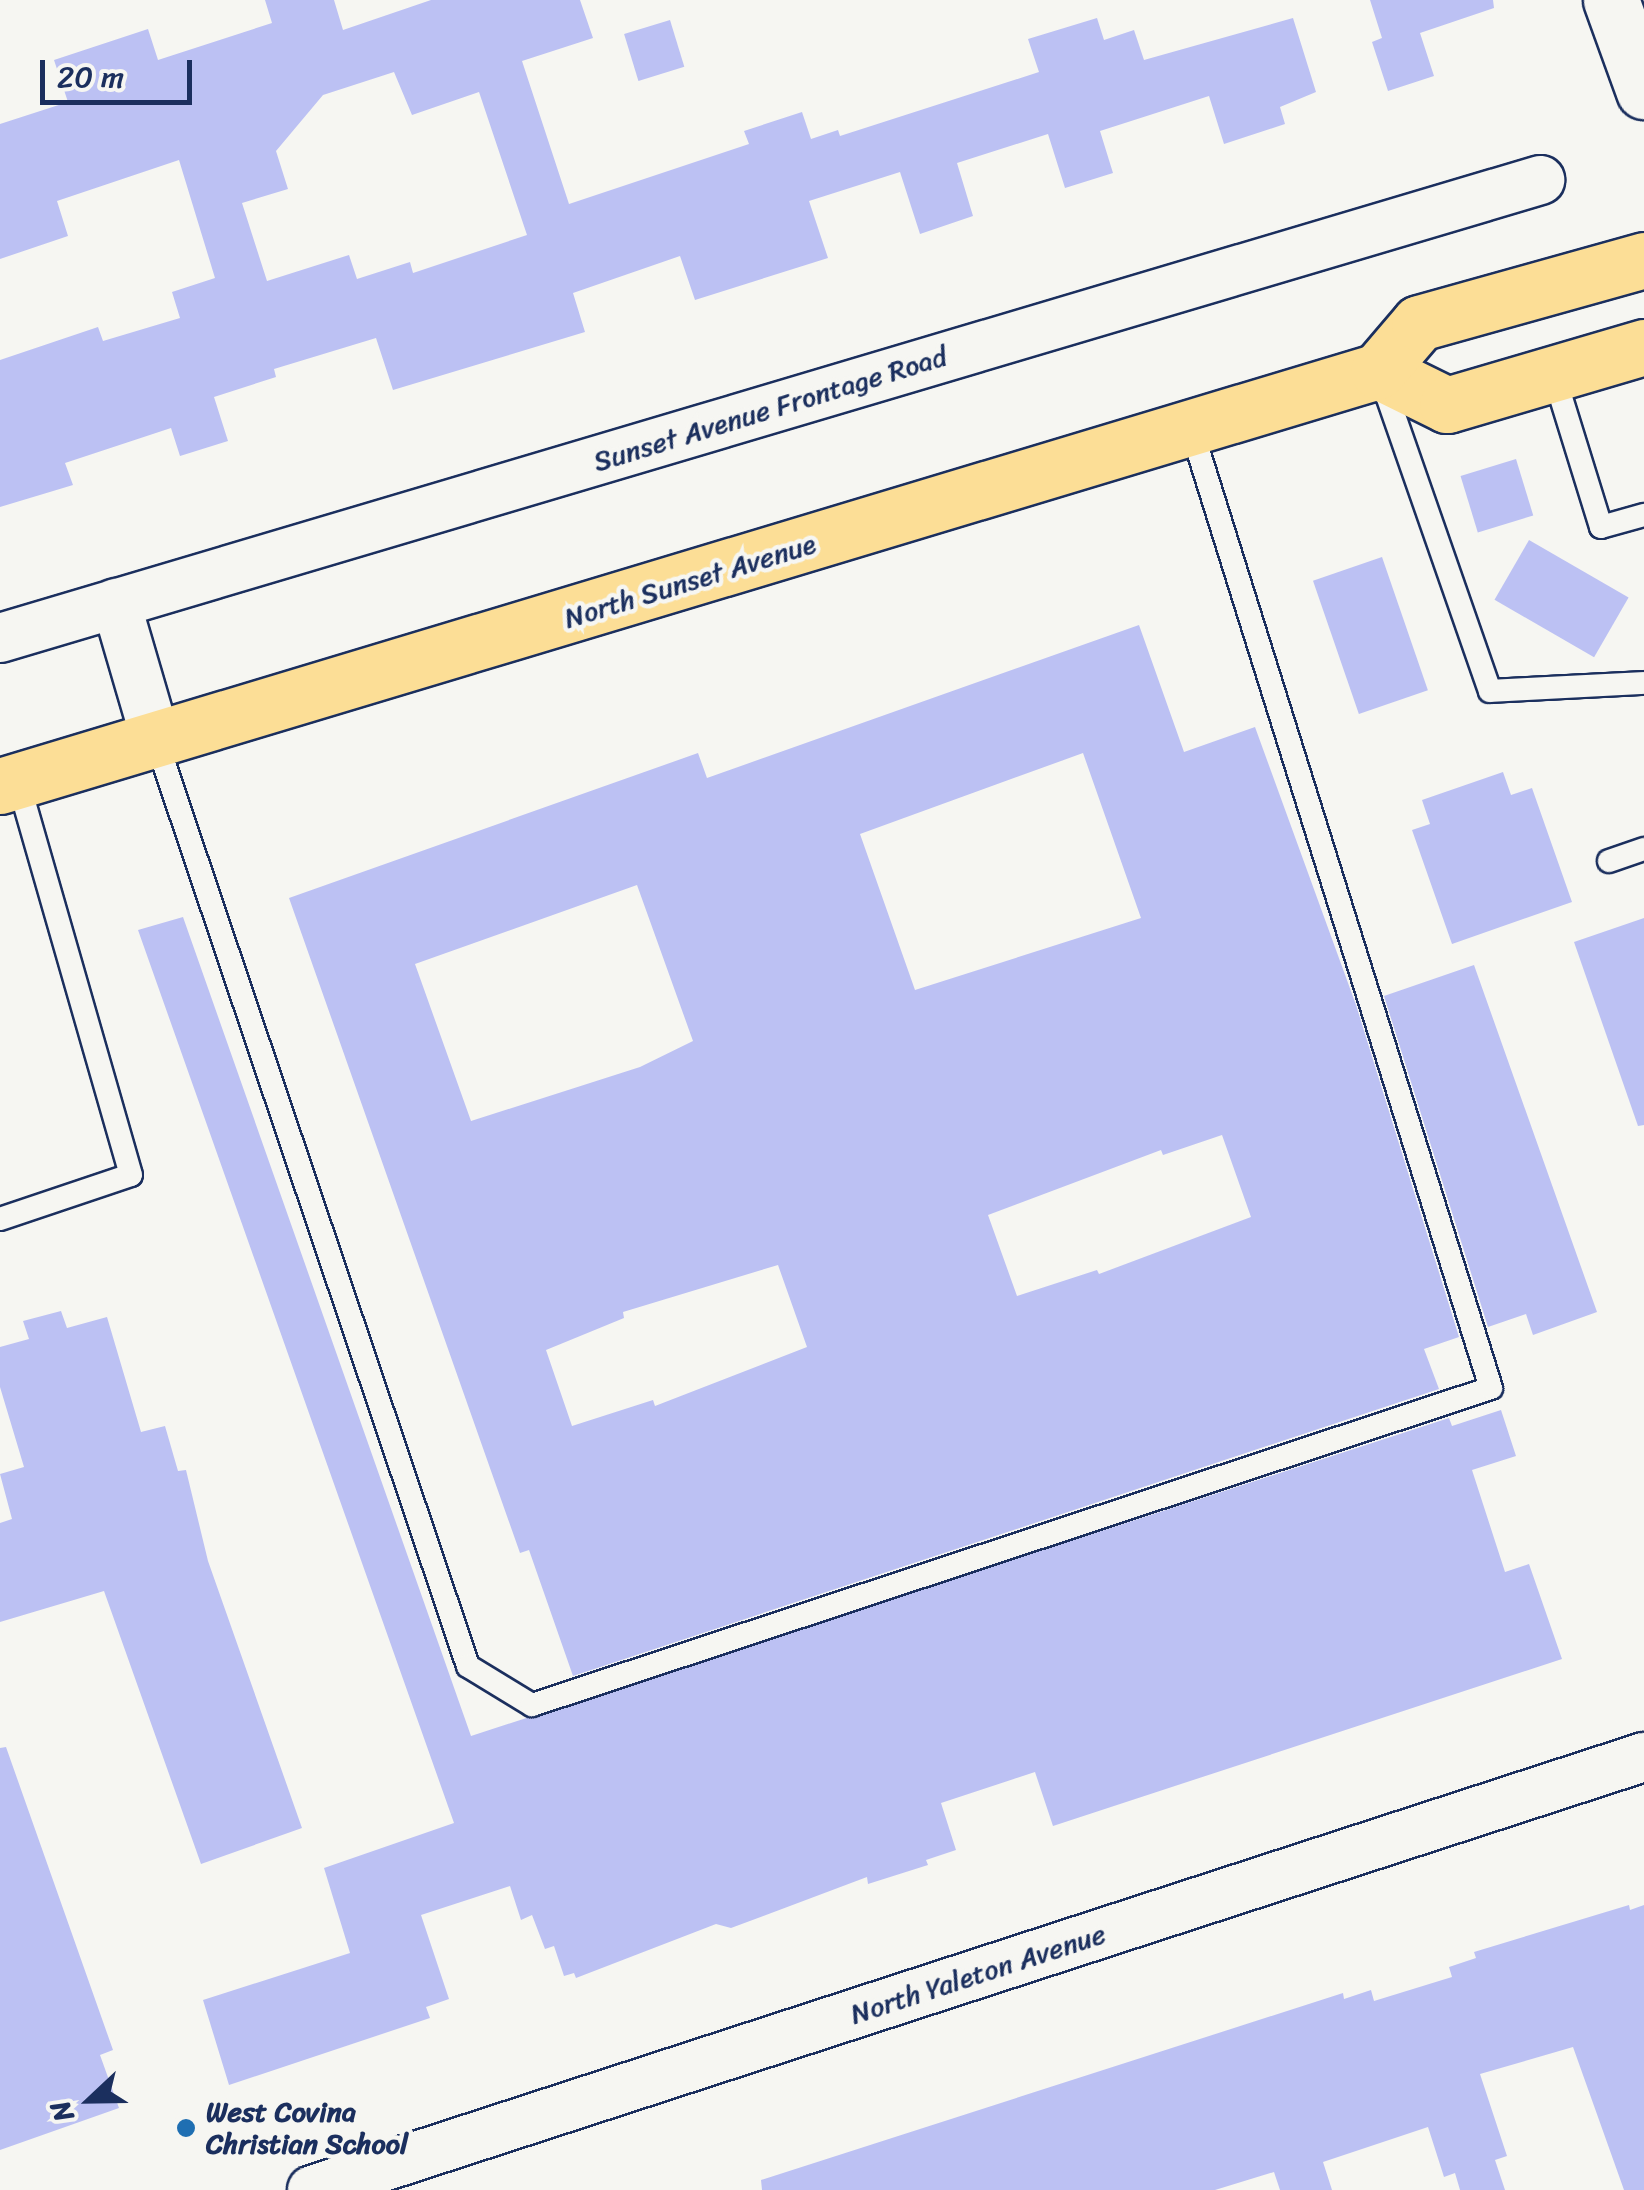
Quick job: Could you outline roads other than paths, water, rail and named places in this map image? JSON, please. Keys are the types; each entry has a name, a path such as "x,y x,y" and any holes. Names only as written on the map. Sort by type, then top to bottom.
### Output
{"main road":[{"path":"1611,0 1644,92"},
{"path":"1644,260 1419,322 1378,371 1447,405 1644,347"},
{"name":"North Sunset Avenue","path":"9,783 156,744 1378,371"}],"street":[{"name":"Sunset Avenue Frontage Road","path":"0,638 1540,180"},
{"path":"116,603 156,744"},
{"name":"North Yaleton Avenue","path":"312,2190 1644,1757"}],"lane":[{"path":"1378,371 1490,690 1644,684"},
{"path":"1554,375 1601,528 1644,514"},
{"path":"156,744 468,1666 532,1705 1491,1388 1190,428"},
{"path":"0,1219 131,1176 9,783"},
{"path":"1609,860 1644,849"}],"place":[{"name":"West Covina Christian School","path":"186,2128"}]}
